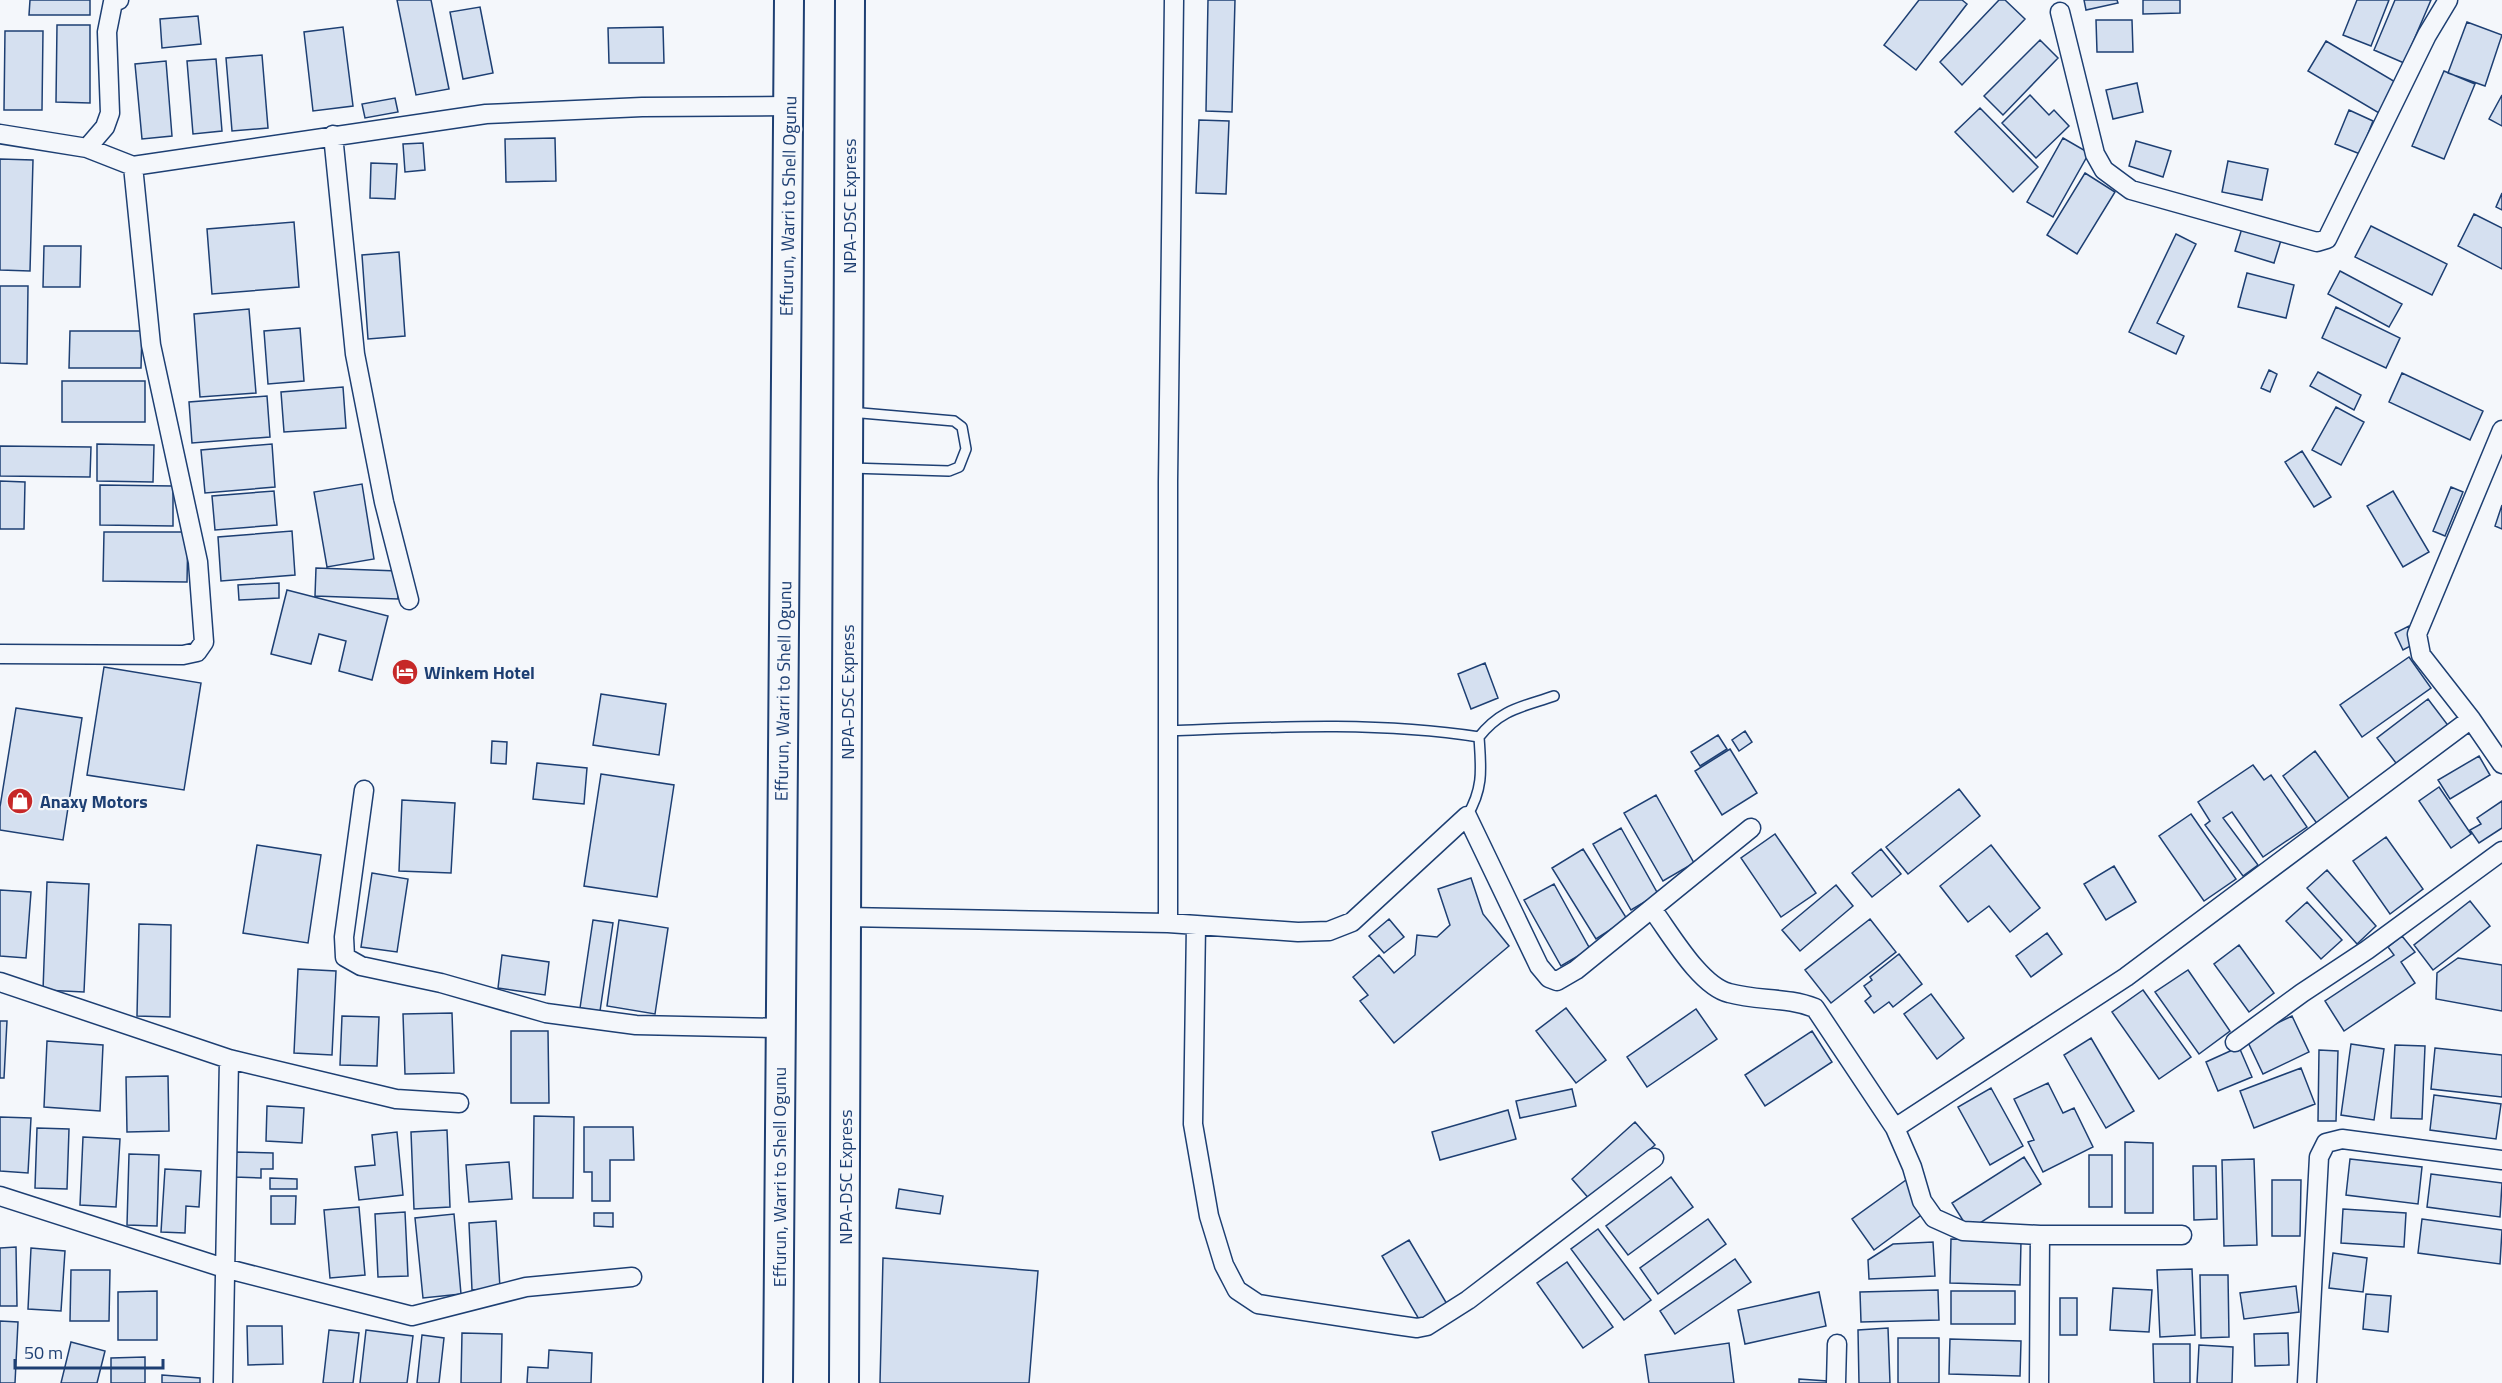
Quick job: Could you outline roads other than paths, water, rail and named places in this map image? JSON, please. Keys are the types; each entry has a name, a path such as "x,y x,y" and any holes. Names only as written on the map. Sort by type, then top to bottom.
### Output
{"main road":[{"name":"Effurun, Warri to Shell Ogunu","path":"778,1383 789,0"},
{"name":"NPA-DSC Express","path":"844,1383 850,0"}],"street":[{"path":"87,148 105,127 110,113 107,32 113,2 119,0"},
{"path":"1168,923 1168,481 1174,0"},
{"path":"2061,12 2095,154 2104,170 2131,190 2317,242 2327,239 2427,35 2448,0"},
{"path":"0,134 87,148 133,166 486,114 642,106 789,106"},
{"path":"333,135 355,354 384,502 409,600"},
{"path":"0,654 183,655 197,652 204,642 198,562 151,345 133,166"},
{"path":"2502,430 2417,634 2421,655 2471,719 2502,764"},
{"path":"1895,1128 2126,977 2471,719"},
{"path":"364,790 344,937 345,957 362,966 441,982 546,1013 636,1025 780,1028"},
{"path":"846,917 1168,923 1329,931 1352,922 1467,816 1539,966 1549,978 1557,981 1576,970 1751,828"},
{"path":"2235,1042 2302,993 2367,950 2502,851"},
{"path":"1652,909 1704,979 1727,993 1796,1001 1815,1008 1895,1128 1912,1167 1922,1201 1934,1218 1963,1231 2040,1235 2182,1235"},
{"path":"1196,925 1192,1124 1209,1216 1224,1265 1237,1290 1258,1304 1406,1326 1427,1326 1468,1300 1654,1158"},
{"path":"0,982 229,1059 396,1100 459,1103"},
{"path":"223,1383 229,1059"},
{"path":"2307,1383 2319,1157 2326,1143 2342,1139 2502,1161"},
{"path":"0,1196 224,1268 412,1316 526,1287 632,1277"},
{"path":"2039,1383 2040,1235"},
{"path":"1836,1383 1837,1344"}],"lane":[{"path":"848,412 954,421 962,427 966,449 959,467 949,471 848,468"},
{"path":"1467,816 1476,802 1482,779 1479,736 1492,721 1506,712 1554,696"},
{"path":"1168,731 1304,726 1440,731 1479,736"}],"place":[{"name":"Winkem Hotel","path":"405,672"},
{"name":"Anaxy Motors","path":"20,801"}]}
